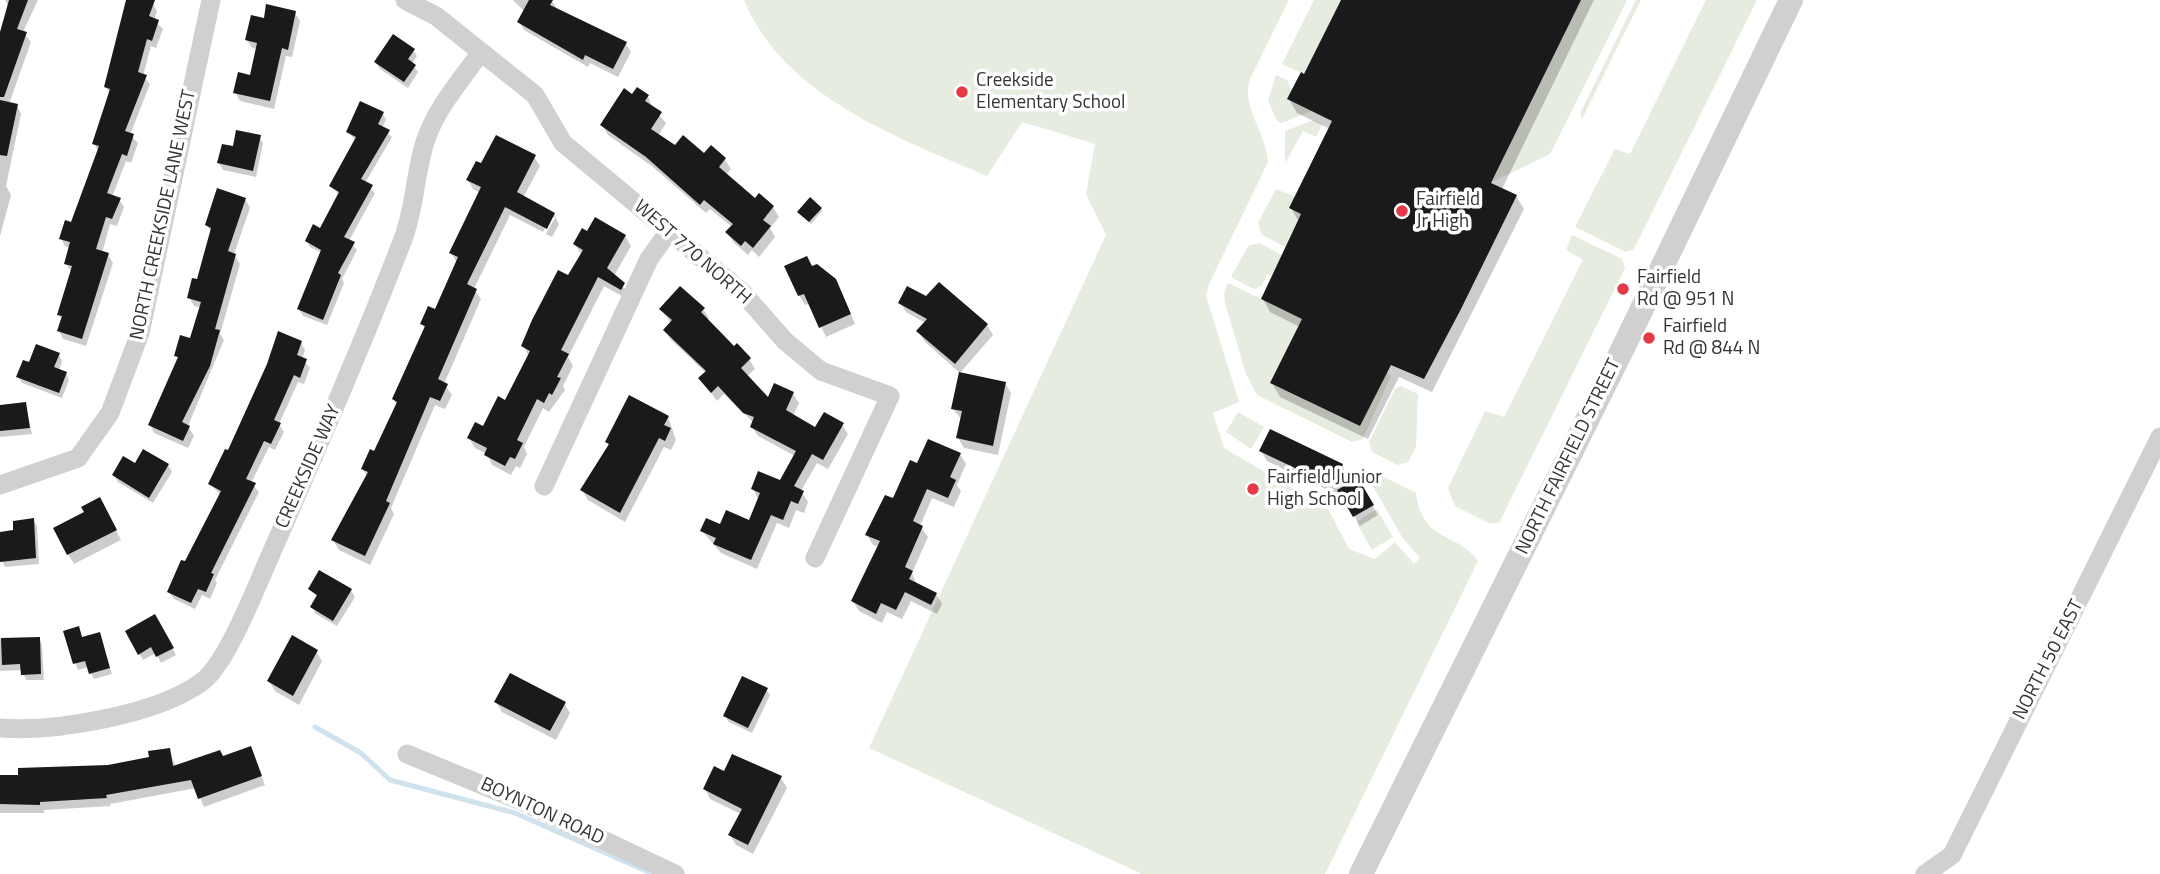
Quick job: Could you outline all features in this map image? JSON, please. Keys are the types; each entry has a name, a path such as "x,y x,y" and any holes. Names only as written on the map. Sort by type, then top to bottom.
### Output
{"street":[{"name":"NORTH CREEKSIDE LANE WEST","path":"0,485 78,458 110,413 140,333 211,0"},
{"name":"WEST 770 NORTH","path":"405,0 436,16 535,95 563,143 742,292 785,341 821,371 890,396 815,558"},
{"name":"NORTH FAIRFIELD STREET","path":"1361,874 1625,344 1791,0"},
{"name":"CREEKSIDE WAY","path":"0,728 19,730 112,718 169,700 205,680 235,636 352,370 405,235 425,141 446,100 481,52"},
{"path":"544,486 649,259 669,231"},
{"name":"NORTH 50 EAST","path":"1926,874 1952,855 2160,437"},
{"name":"BOYNTON ROAD","path":"407,754 521,800 675,874"}],"shaded area":[{"path":"744,0 1289,0 1249,81 1249,102 1268,162 1209,284 1206,296 1239,402 1213,413 1224,448 1328,509 1349,549 1375,559 1395,542 1414,564 1420,558 1402,537 1370,481 1369,477 1374,472 1416,493 1425,521 1442,535 1461,545 1478,561 1325,874 1142,874 869,748 1106,235 1086,194 1095,144 1022,122 987,176 882,129 815,88 786,63 762,34"},
{"path":"1314,0 1341,0 1304,74 1282,64"},
{"path":"1581,0 1627,0 1550,154 1492,182"},
{"path":"1636,0 1641,0 1582,119 1580,113"},
{"path":"1706,0 1757,0 1634,249 1626,252 1575,227 1615,149 1630,154"},
{"path":"1276,75 1287,80 1292,91 1288,99 1312,111 1281,123 1277,121 1268,101"},
{"path":"1314,120 1322,124 1316,137 1303,131 1285,163 1285,131"},
{"path":"1276,189 1295,197 1289,208 1301,214 1285,247 1262,235 1258,223"},
{"path":"1572,235 1622,259 1625,268 1499,523 1489,523 1455,506 1448,488 1485,411 1504,417 1583,260 1566,250"},
{"path":"1259,243 1282,255 1271,276 1267,274 1262,286 1254,289 1231,277 1248,246"},
{"path":"1228,283 1302,319 1271,384 1360,426 1387,373 1391,376 1363,439 1352,442 1257,395 1246,374 1225,303 1224,293"},
{"path":"1401,386 1418,394 1416,447 1408,462 1397,465 1372,452 1369,442 1395,389"},
{"path":"1238,412 1264,427 1251,449 1226,432"},
{"path":"1377,509 1393,537 1372,550 1356,522"}],"building":[{"path":"9,0 28,0 17,29 27,32 4,97 0,97 0,32"},
{"path":"126,0 155,0 149,16 159,20 152,41 147,39 138,72 147,75 125,131 134,134 127,156 122,154 107,193 121,198 112,219 106,217 96,249 109,253 82,339 57,331 62,316 57,315 72,266 64,264 70,242 59,239 65,220 71,222 99,146 92,144 110,89 104,87"},
{"path":"529,0 553,0 550,5 627,42 613,69 585,55 583,60 517,22"},
{"name":"Fairfield Jr High","path":"1341,0 1581,0 1491,183 1517,195 1461,309 1424,379 1391,365 1360,426 1270,383 1302,319 1261,299 1301,214 1289,208 1332,121 1287,99 1301,72 1304,74"},
{"path":"266,4 296,11 288,50 282,48 270,101 233,93 238,72 250,75 257,43 245,40 251,15 264,18"},
{"path":"393,34 415,49 408,59 416,65 404,82 374,62"},
{"path":"637,87 649,95 645,101 662,112 651,129 675,145 683,135 704,153 711,145 726,158 719,167 755,198 759,193 774,206 763,220 771,226 753,248 745,241 741,246 725,232 733,224 704,200 700,205 646,157 600,125 624,88 632,94"},
{"path":"0,100 18,104 7,156 0,155"},
{"path":"360,101 384,112 378,124 390,130 361,179 373,185 344,237 355,242 338,273 341,275 323,320 297,309 321,250 305,241 313,224 320,228 339,192 329,186 356,137 346,132"},
{"path":"236,130 261,135 253,171 217,163 222,144 233,146"},
{"path":"496,135 536,155 517,192 555,213 547,229 505,207 467,284 477,289 438,379 448,384 440,401 430,397 386,501 390,503 365,556 331,540 368,472 361,469 370,449 374,451 397,402 392,399 425,326 420,324 428,306 435,309 458,257 449,253 481,187 466,180 476,161 481,163"},
{"path":"217,188 246,198 228,251 236,254 215,329 220,330 210,366 182,422 190,426 183,441 148,425 178,357 174,356 180,335 190,338 201,302 187,298 192,278 197,279 211,228 205,225"},
{"path":"810,197 822,208 809,222 797,212"},
{"path":"595,217 626,235 607,268 625,283 621,290 598,277 561,350 569,354 557,377 561,378 552,395 549,393 544,403 537,399 517,440 523,443 515,459 510,457 505,466 484,455 487,448 467,438 475,422 483,426 498,396 505,400 530,351 521,346 532,320 558,270 568,275 583,250 573,244 582,228 587,231"},
{"path":"807,256 812,266 817,264 836,279 851,314 819,328 804,294 798,296 784,266"},
{"path":"939,282 988,324 955,364 916,331 927,319 898,303 907,286 926,296"},
{"path":"680,286 705,308 701,312 734,346 737,343 751,358 741,368 768,397 774,383 794,392 786,410 815,427 824,412 844,423 823,460 812,454 794,486 804,491 798,504 791,501 783,520 771,515 751,560 713,544 716,538 700,531 706,518 720,524 726,510 749,520 760,493 751,489 758,471 780,480 796,451 750,427 754,417 743,413 718,386 711,393 698,378 706,371 663,330 672,320 659,309"},
{"path":"278,331 302,341 297,355 307,359 300,378 294,375 274,420 281,423 271,444 264,441 246,479 256,483 211,573 214,574 206,592 198,589 191,603 167,592 181,560 185,561 221,491 208,484 225,449 228,450 267,364"},
{"path":"36,344 60,353 54,367 67,372 59,393 16,377 23,360 29,362"},
{"path":"959,372 1006,382 993,446 956,438 962,411 951,409"},
{"path":"629,395 669,416 664,425 671,428 665,441 659,438 620,513 580,490 609,444 605,442"},
{"path":"26,402 30,428 0,431 0,405"},
{"path":"1270,429 1343,464 1333,486 1259,451"},
{"path":"928,439 961,453 950,477 956,480 948,498 927,489 913,521 923,526 905,567 913,571 909,579 937,593 931,605 905,592 896,610 881,603 876,614 851,601 880,541 865,535 885,495 893,498 910,460 917,463"},
{"path":"143,449 169,464 149,498 112,475 123,456 135,463"},
{"path":"1358,478 1374,505 1353,517 1337,490"},
{"path":"100,497 117,530 67,555 53,528 84,512 81,507"},
{"path":"34,518 36,558 0,562 0,532 13,530 13,521"},
{"path":"319,570 352,589 333,621 310,607 317,595 308,589"},
{"path":"155,614 174,648 156,657 151,647 138,655 125,631"},
{"path":"79,626 82,637 100,632 110,668 89,674 85,661 73,664 63,631"},
{"path":"292,635 318,650 293,696 267,681"},
{"path":"40,637 41,674 21,675 20,664 2,665 1,638"},
{"path":"510,673 566,702 550,731 494,702"},
{"path":"742,676 768,688 748,728 723,716"},
{"path":"251,746 262,776 198,799 191,780 106,795 107,798 40,802 40,805 0,804 0,775 18,775 18,768 108,765 149,757 148,751 170,748 173,766 220,750 223,756"},
{"path":"732,754 782,776 748,845 728,835 742,809 703,789 714,766 724,771"}],"waterway":[{"path":"315,727 361,753 390,780 515,813 653,874"}],"place":[{"name":"Creekside Elementary School","path":"962,92"},
{"name":"Fairfield Jr High","path":"1402,211"},
{"name":"Fairfield Rd @ 951 N","path":"1623,289"},
{"name":"Fairfield Rd @ 844 N","path":"1649,338"},
{"name":"Fairfield Junior High School","path":"1253,489"}]}
